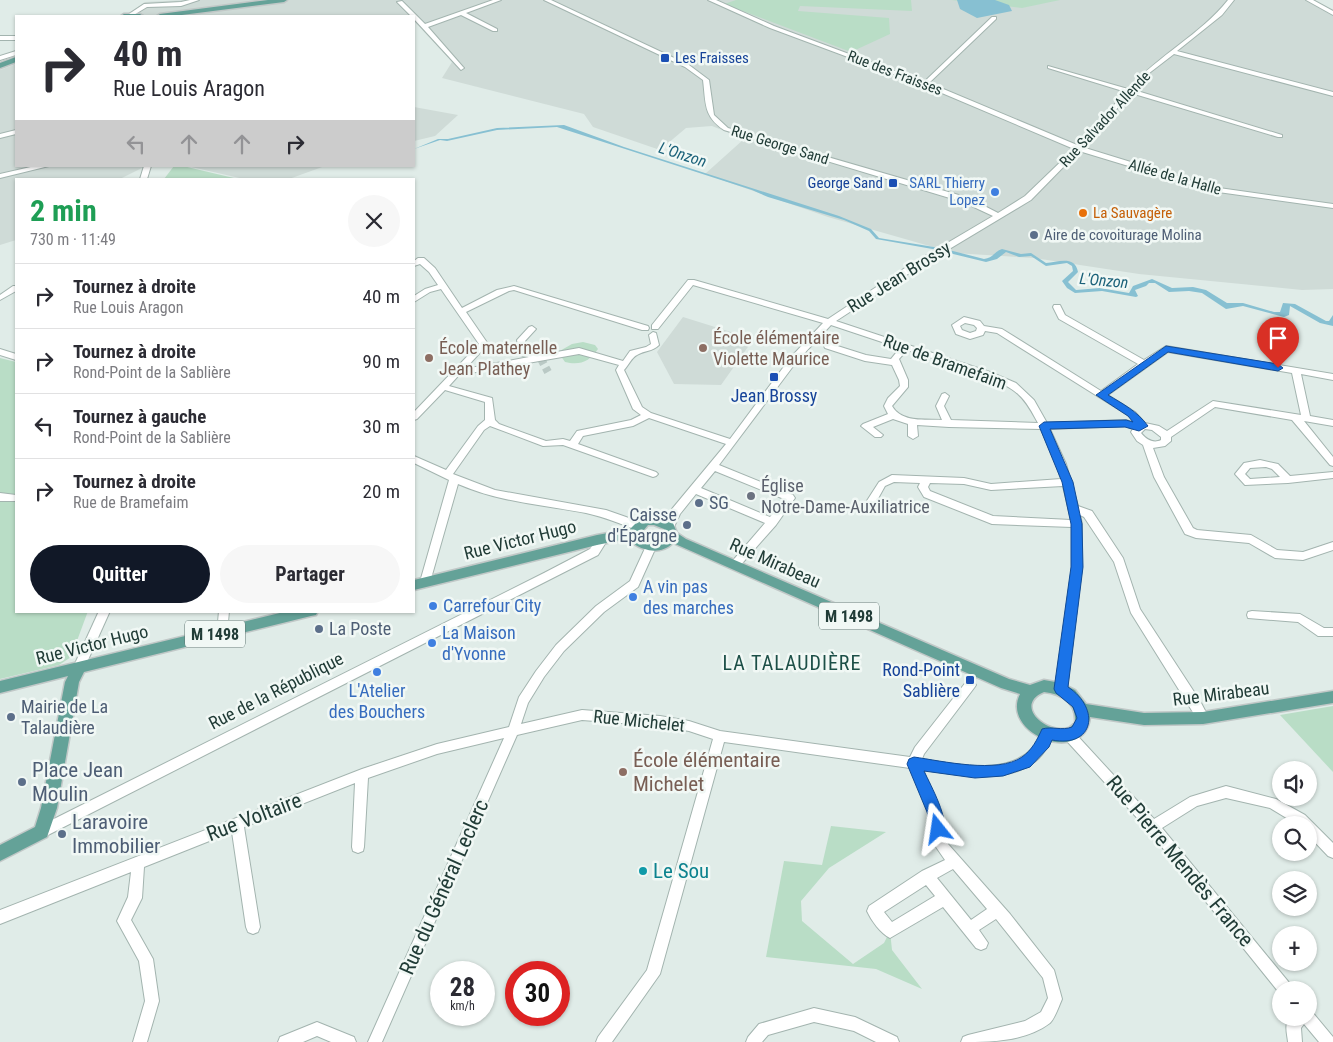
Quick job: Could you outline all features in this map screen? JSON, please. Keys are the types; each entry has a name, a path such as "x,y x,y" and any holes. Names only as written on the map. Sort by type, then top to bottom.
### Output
{"main road":[{"path":"171,15 284,0"},
{"path":"0,66 15,59"},
{"path":"646,521 667,527 667,543 651,547 638,541 636,530 646,521"},
{"name":"Rue Mirabeau","path":"667,527 681,542 1006,684 1030,691"},
{"name":"Rue Victor Hugo","path":"420,584 636,530"},
{"name":"Rue Victor Hugo","path":"0,687 302,613"},
{"path":"41,832 49,808 72,682 79,668"},
{"name":"M 1498","path":"1030,691 1044,686 1061,689"},
{"path":"1030,691 1025,697 1024,705 1025,713 1034,725 1047,734 1055,736 1070,735 1082,726 1084,718 1082,710 1074,698 1061,689"},
{"name":"Rue Mirabeau","path":"1082,710 1144,719 1333,697"},
{"name":"Rue de la République","path":"0,853 41,832"}],"street":[{"path":"138,14 146,5 181,4 196,0"},
{"path":"424,26 498,0"},
{"name":"Rue George Sand","path":"547,0 687,66 702,76 706,80 711,115 719,124 726,128 966,200 999,216"},
{"name":"Rue des Fraisses","path":"710,0 772,27 925,84 1078,148"},
{"name":"Rue Salvador Allende","path":"999,216 1028,198 1047,181 1127,91 1146,73 1220,14 1231,0"},
{"path":"1308,0 1333,14"},
{"path":"400,2 413,15"},
{"path":"461,13 494,30"},
{"path":"415,17 461,68"},
{"path":"925,84 994,18"},
{"path":"0,38 15,38"},
{"path":"1173,52 1333,94"},
{"path":"0,58 15,53"},
{"path":"1050,67 1280,136"},
{"path":"0,136 15,132"},
{"name":"Allée de la Halle","path":"1078,148 1211,189 1333,206"},
{"path":"0,176 41,167"},
{"name":"Rue Jean Brossy","path":"667,527 676,512 732,443 794,359 829,322 908,270 999,216"},
{"path":"415,416 484,344 432,270 417,262"},
{"name":"Rue de Bramefaim","path":"654,331 691,282 829,322 987,374 1013,385 1030,402 1044,426 1067,482 1077,524 1077,567 1061,689"},
{"path":"415,299 421,293 431,288 443,286"},
{"path":"461,311 474,307 505,289 514,288 645,328 646,333 654,331 655,344 649,349 633,354 620,370 638,409 648,415 732,443"},
{"path":"0,298 15,289"},
{"path":"1056,307 1062,316 1144,364"},
{"path":"981,328 999,331 1132,414 1141,427"},
{"path":"532,329 521,340 523,353 540,358"},
{"path":"828,346 865,358 896,363"},
{"path":"905,347 895,359 905,380 904,387 891,400 888,406 893,414 912,421 949,424 1044,426 1126,423 1141,427 1152,426 1166,436"},
{"path":"1101,395 1166,349 1333,377"},
{"path":"457,373 579,351 625,364"},
{"path":"0,352 15,357"},
{"path":"1296,371 1306,418"},
{"path":"444,387 490,400 490,421"},
{"path":"945,396 940,406 949,424"},
{"path":"1141,427 1136,432 1139,439 1147,444 1162,444 1166,441 1166,436 1213,404 1333,423"},
{"path":"878,435 866,426 893,414"},
{"path":"572,445 580,433 633,423 648,415"},
{"path":"1294,416 1333,464"},
{"path":"490,421 496,426 546,444 563,442 653,474"},
{"path":"420,584 452,476 481,428 490,421"},
{"path":"912,421 913,436"},
{"path":"1147,444 1159,477 1189,531 1196,534 1251,539 1276,554 1303,556 1333,546"},
{"path":"415,460 494,494 607,515 629,522 636,530"},
{"path":"713,466 790,498 772,522 734,565"},
{"path":"1288,480 1333,475"},
{"path":"866,510 882,484 892,478 964,481 991,486 1067,482"},
{"path":"926,480 924,487 927,494 992,520 1077,524"},
{"path":"694,489 772,522"},
{"path":"0,497 15,498"},
{"path":"1074,508 1088,514 1119,561 1135,610 1200,712"},
{"name":"Rue de la République","path":"41,832 594,552 600,539"},
{"name":"Rue du Général Leclerc","path":"375,1042 513,732 523,701 540,674 560,648 600,610 634,584 651,547"},
{"path":"79,668 103,613"},
{"path":"222,633 224,613"},
{"path":"1252,615 1300,618 1322,633 1333,632"},
{"path":"968,1042 1027,1028 1046,1017 1055,999 1049,975 998,910 942,846 935,812 914,764 919,751 970,685"},
{"name":"Rue Michelet","path":"513,732 582,715 660,721 689,726 720,736 975,772 1003,770 1025,762 1044,743 1047,734"},
{"name":"Rue Voltaire","path":"0,917 362,774 437,749 513,732"},
{"name":"Rue Pierre Mendès France","path":"1070,735 1153,827 1279,981"},
{"path":"603,1042 652,974 720,736"},
{"path":"358,847 362,774"},
{"path":"1153,827 1194,801 1226,792 1272,803 1295,816"},
{"path":"237,823 253,928"},
{"path":"1317,835 1333,852"},
{"path":"945,898 890,931 874,911 927,876 955,861"},
{"path":"138,862 135,898 124,921 146,959 152,1001 140,1042"},
{"path":"927,876 981,943"},
{"path":"969,928 998,910"},
{"path":"753,1042 764,1029 814,1015 855,1024 892,1042"},
{"path":"1294,1026 1295,1042"},
{"path":"1315,1026 1328,1042"},
{"path":"285,1042 317,1029 349,1042"}],"shaded area":[{"path":"185,0 1307,0 1333,15 1333,289 1302,290 1139,274 1034,258 954,253 828,217 705,174 744,139 712,126 686,128 660,150 593,127 584,114 442,78 452,62 415,22 415,15 126,15 145,2"},
{"path":"15,64 15,167 144,167 122,178 15,178 15,240 0,245 0,70"},
{"path":"415,107 458,115 435,136 415,141"},
{"path":"191,167 322,167 292,178 240,178"},
{"name":"École élémentaire Violette Maurice","path":"683,317 747,337 745,342 750,344 721,385 674,384 657,352"}],"green space":[{"path":"736,0 911,0 912,11 800,6 798,11 889,18 890,34 851,52 724,4"},
{"path":"951,0 1060,0 1022,8"},
{"path":"173,167 187,167 234,178 165,178"},
{"path":"583,342 595,345 598,349 592,357 584,362 565,362 558,352 572,344"},
{"path":"0,358 15,362 15,495 0,494"},
{"path":"0,500 15,501 15,613 87,613 71,657 59,665 0,679"},
{"path":"1333,706 1333,772 1280,715"},
{"path":"831,826 886,832 829,868 801,901 802,921 853,964 884,943 890,931 892,950 922,989 876,969 766,957 784,861 822,865"}],"water":[{"path":"957,0 995,0 1009,5 1012,11 977,18 960,9"},
{"path":"564,125 624,147 839,216 871,229 879,238 940,248 938,250 876,239 869,231 844,220 768,197 752,190 557,127 497,130 447,141 440,140 415,149 438,139 448,139 497,128"},
{"path":"1002,249 1021,254 1031,253 1046,263 1070,261 1078,272 1068,282 1076,290 1100,288 1129,293 1133,286 1152,279 1172,288 1193,287 1206,290 1227,303 1243,303 1274,312 1280,312 1283,303 1295,304 1326,321 1329,321 1333,315 1333,326 1320,323 1290,306 1289,315 1284,317 1243,306 1226,309 1202,293 1189,291 1169,292 1155,283 1149,283 1135,290 1138,296 1136,297 1102,291 1075,293 1067,288 1062,281 1073,271 1072,266 1067,263 1046,266 1031,256 1019,257 1006,252 997,259 986,262 945,252 949,250 984,259"}],"tunnel":[{"path":"540,357 548,372"}],"place":[{"name":"Les Fraisses","path":"665,58"},
{"name":"George Sand","path":"893,183"},
{"name":"SARL Thierry Lopez","path":"995,192"},
{"name":"La Sauvagère","path":"1083,213"},
{"name":"Aire de covoiturage Molina","path":"1034,235"},
{"name":"École élémentaire Violette Maurice","path":"703,348"},
{"name":"École maternelle Jean Plathey","path":"429,358"},
{"name":"Jean Brossy","path":"774,377"},
{"name":"Église Notre-Dame-Auxiliatrice","path":"751,496"},
{"name":"SG","path":"699,503"},
{"name":"Caisse d'Épargne","path":"687,525"},
{"name":"A vin pas des marches","path":"633,597"},
{"name":"Carrefour City","path":"433,606"},
{"name":"La Poste","path":"319,629"},
{"name":"La Maison d'Yvonne","path":"432,643"},
{"name":"L'Atelier des Bouchers","path":"377,672"},
{"name":"Rond-Point Sablière","path":"970,680"},
{"name":"Mairie de La Talaudière","path":"11,717"},
{"name":"École élémentaire Michelet","path":"623,772"},
{"name":"Place Jean Moulin","path":"22,782"},
{"name":"Laravoire Immobilier","path":"62,834"},
{"name":"Le Sou","path":"643,871"}],"district":[{"name":"LA TALAUDIÈRE","path":"792,663"}],"route":[{"path":"938,829 935,812 914,764 975,772 1003,770 1025,762 1044,743 1047,734 1055,736 1070,735 1077,732 1082,726 1084,718 1079,704 1061,689 1077,567 1077,524 1061,464 1044,426 1126,423 1139,428 1142,426 1132,414 1101,395 1166,349 1278,368"}],"water label":[{"name":"L'Onzon","path":"683,154"},
{"name":"L'Onzon","path":"1104,280"}]}
